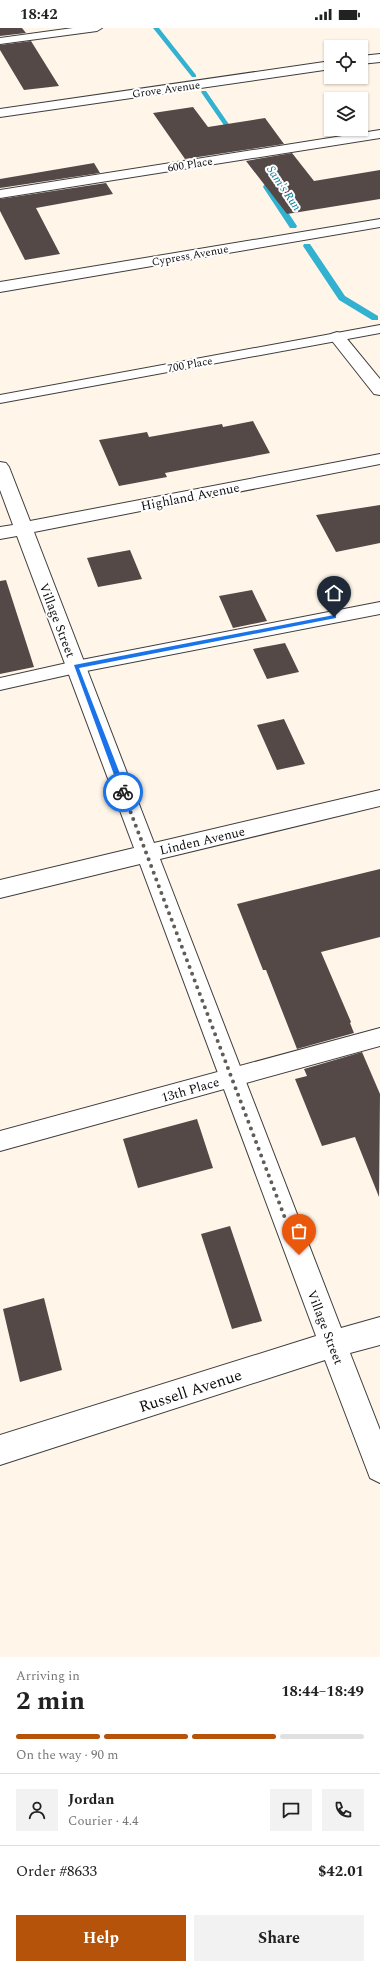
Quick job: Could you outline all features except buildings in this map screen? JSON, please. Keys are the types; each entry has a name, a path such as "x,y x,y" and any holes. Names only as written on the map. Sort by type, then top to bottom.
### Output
{"street":[{"path":"368,59 380,58"},
{"name":"Grove Avenue","path":"0,113 324,66"},
{"name":"Cypress Avenue","path":"0,287 380,222"},
{"path":"337,337 380,390"},
{"name":"Highland Avenue","path":"0,533 380,459"},
{"name":"Village Street","path":"0,467 380,1468"},
{"name":"Linden Avenue","path":"0,889 380,798"},
{"name":"Russell Avenue","path":"0,1450 333,1344 380,1331"}],"lane":[{"path":"0,41 96,28"},
{"name":"600 Place","path":"0,194 380,134"},
{"name":"700 Place","path":"0,399 380,329"},
{"path":"0,684 76,667 380,608"},
{"name":"13th Place","path":"0,1142 380,1037"}],"waterway":[{"name":"Sam's Run","path":"156,28 194,76"},
{"name":"Sam's Run","path":"204,92 234,136"},
{"name":"Sam's Run","path":"267,187 293,226"},
{"name":"Sam's Run","path":"307,246 342,298 375,318"}],"way so far":[{"path":"123,792 299,1255"}],"route":[{"path":"123,792 76,667 334,617"}]}
